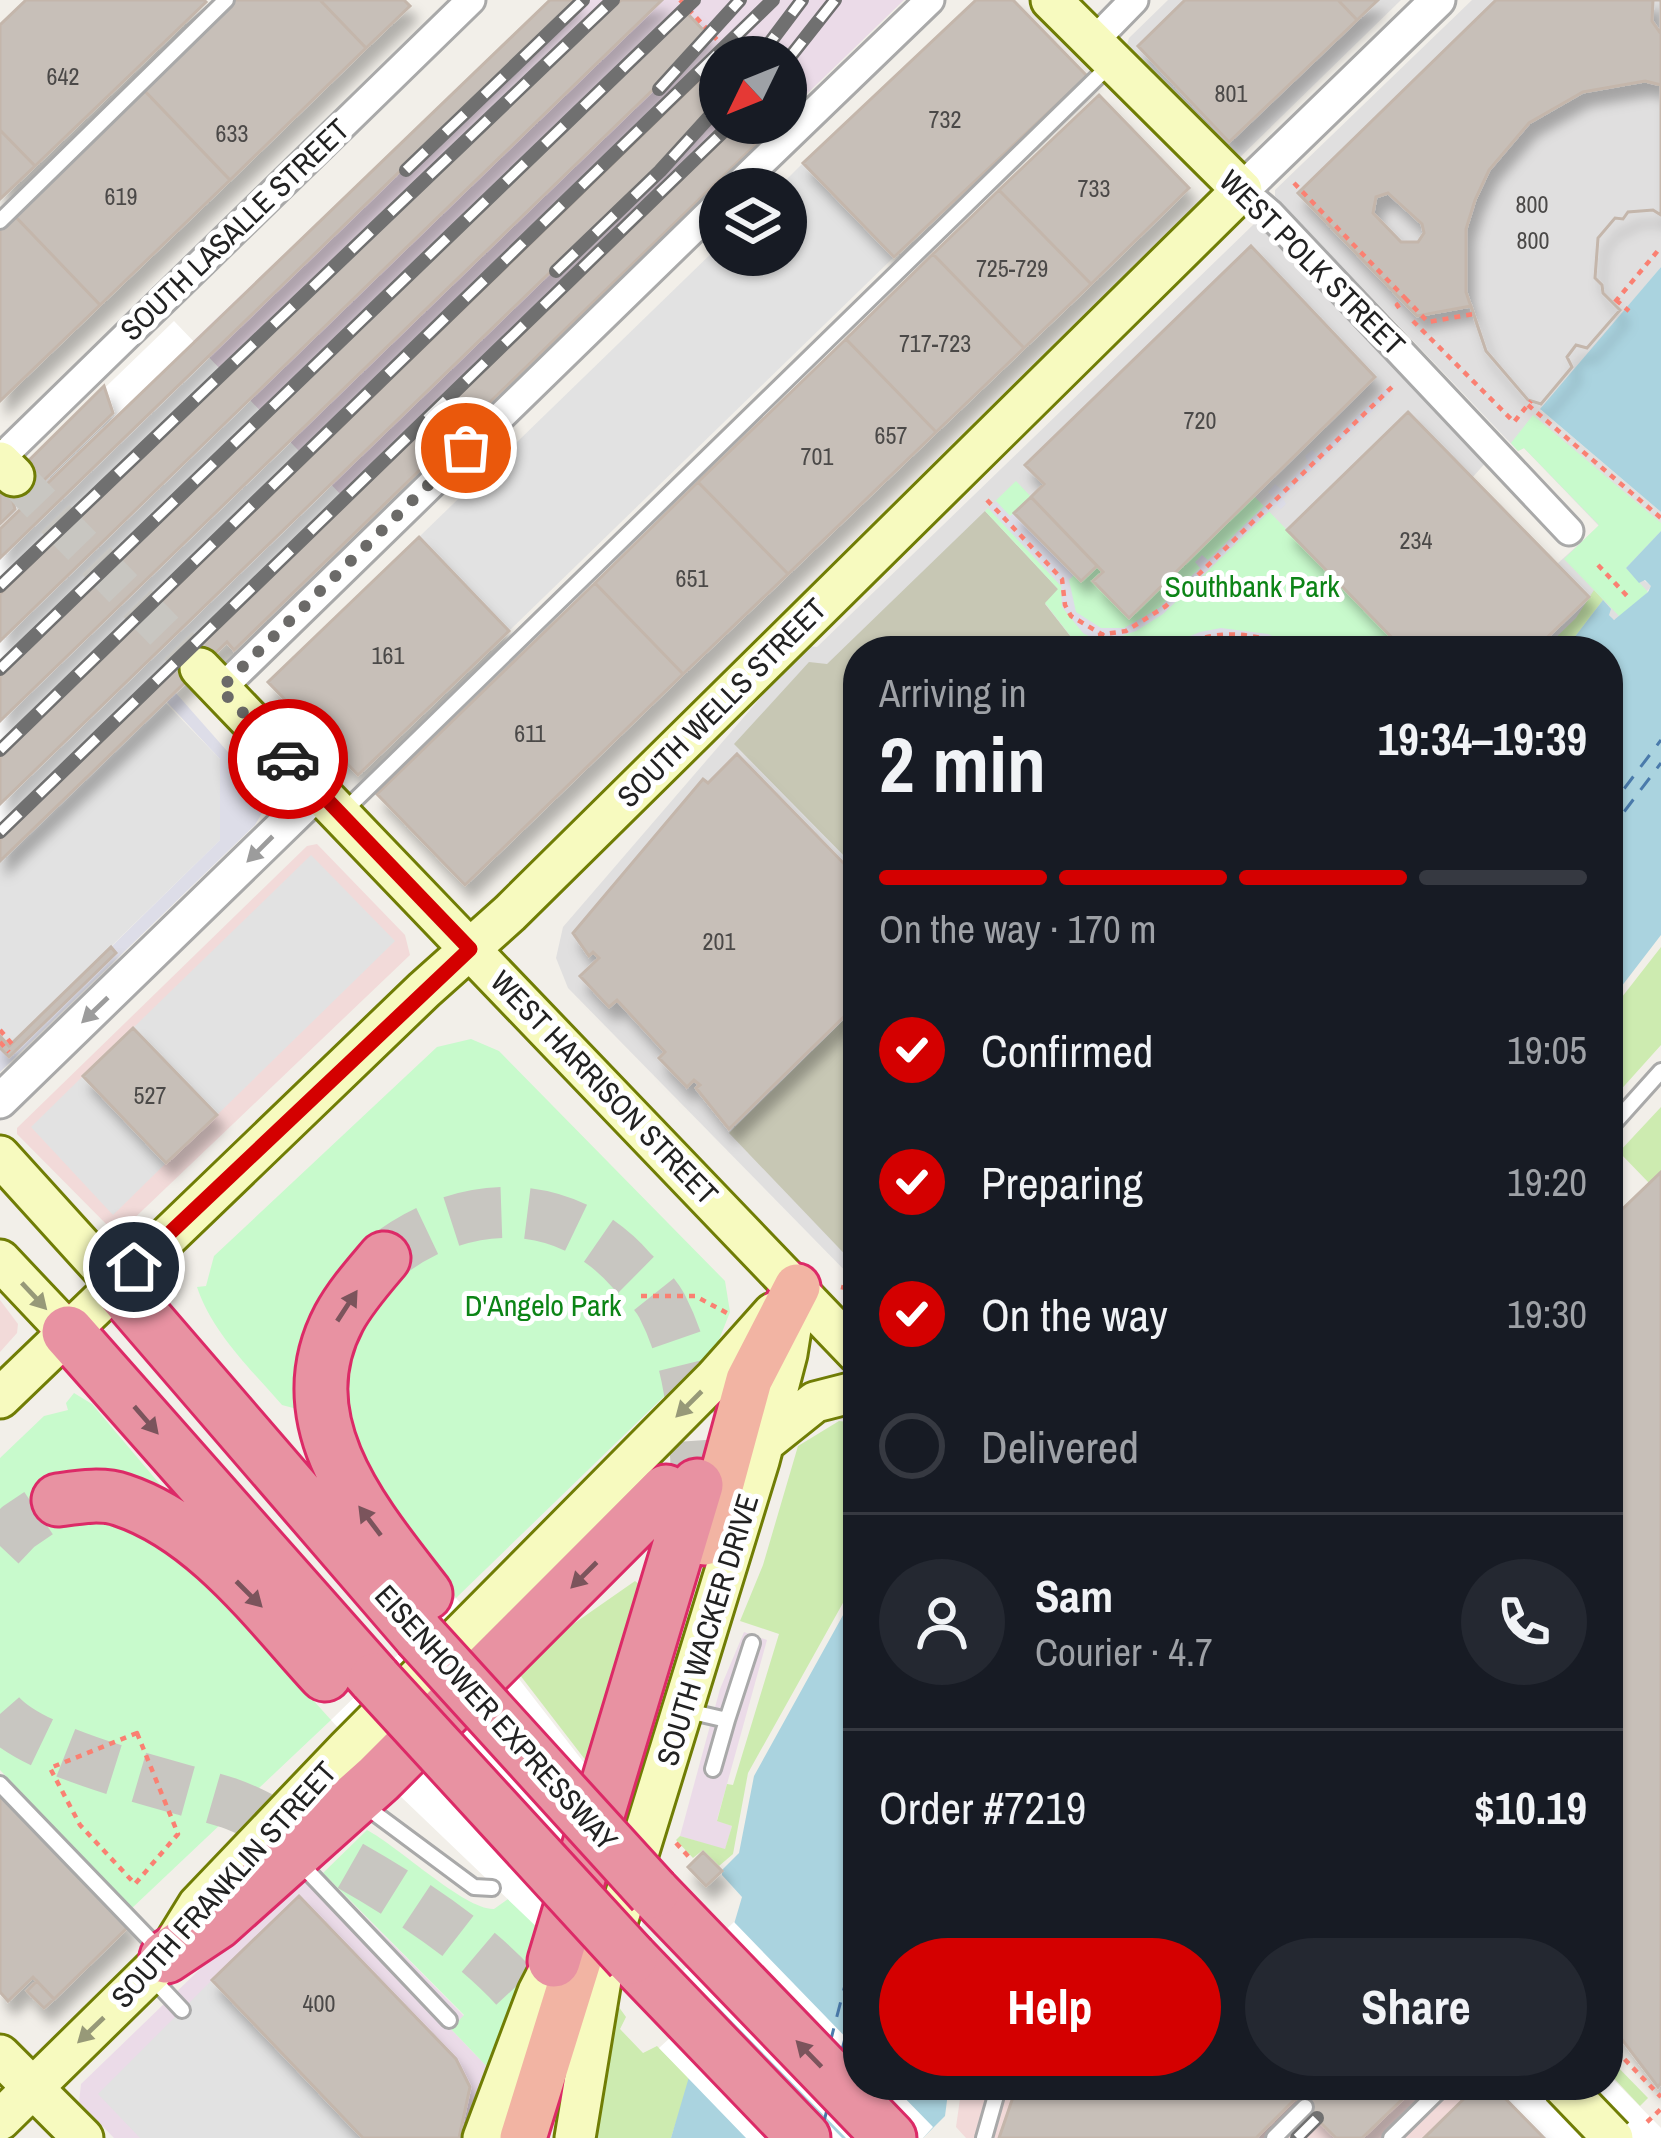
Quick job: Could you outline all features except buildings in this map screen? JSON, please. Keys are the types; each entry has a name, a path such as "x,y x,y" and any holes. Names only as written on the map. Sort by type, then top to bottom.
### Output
{"highway":[{"path":"384,1258 336,1323 323,1362 324,1418 347,1487 430,1624"},
{"name":"EISENHOWER EXPRESSWAY","path":"117,1285 430,1624 494,1682 601,1836 843,2089"},
{"path":"522,2138 701,1557 749,1380 797,1287"},
{"path":"68,1332 363,1691"},
{"path":"158,1965 217,1922 356,1799 681,1488 596,1962 554,2138"},
{"path":"58,1500 119,1498 161,1518 210,1554 363,1691"},
{"name":"EISENHOWER EXPRESSWAY","path":"363,1691 557,1879 596,1962 689,2019 804,2138"},
{"path":"522,2138 596,1962"},
{"name":"EISENHOWER EXPRESSWAY","path":"853,2100 890,2138"}],"main road":[{"name":"WEST POLK STREET","path":"1051,0 1242,190"},
{"name":"SOUTH WELLS STREET","path":"0,1398 470,949 1242,190"},
{"name":"WEST HARRISON STREET","path":"210,678 843,1338"},
{"path":"0,1156 117,1285"},
{"path":"0,1260 68,1332"},
{"name":"SOUTH WACKER DRIVE","path":"483,2138 538,1992 596,1962 683,1709 765,1442 788,1354 797,1287"},
{"name":"SOUTH FRANKLIN STREET","path":"0,2120 158,1965 198,1905 715,1378 797,1287"},
{"path":"765,1442 815,1402 843,1395"},
{"path":"575,2138 596,1962"},
{"path":"0,2055 83,2138"},
{"path":"1589,2100 1637,2126"}],"street":[{"name":"SOUTH LASALLE STREET","path":"5,465 471,0"},
{"path":"756,168 930,0"},
{"path":"1102,53 1134,0"},
{"name":"SOUTH WELLS STREET","path":"1242,190 1438,0"},
{"name":"WEST POLK STREET","path":"1242,190 1569,531"},
{"path":"210,678 699,223"},
{"path":"0,1101 330,802"}],"lane":[{"path":"0,221 226,0"},
{"path":"330,802 1102,53"},
{"path":"1623,1113 1661,1071"},
{"path":"713,1769 752,1643"},
{"path":"683,1709 727,1720"},
{"path":"0,1784 158,1965 182,2010"},
{"path":"356,1799 474,1887 492,1888"},
{"path":"293,1856 448,2020"},
{"path":"983,2138 994,2100"},
{"path":"1391,2138 1430,2100"},
{"path":"1274,2138 1305,2107"}],"path":[{"path":"680,0 713,36"},
{"path":"1294,183 1428,322 1473,314"},
{"path":"1627,310 1616,301 1661,247"},
{"path":"1404,312 1397,305 1405,298"},
{"path":"1414,323 1514,422 1530,403 1624,480 1661,518"},
{"path":"987,500 1062,579 1071,616 1098,635 1126,631 1166,606 1395,384"},
{"path":"1598,565 1628,598"},
{"path":"0,1030 12,1049 0,1042"},
{"path":"641,1297 694,1296 714,1305"},
{"path":"137,1733 178,1834 135,1884 80,1825 50,1768 137,1733"},
{"path":"1623,2058 1661,2097"},
{"path":"1637,2126 1661,2109"}],"shaded area":[{"path":"550,0 904,0 807,94 807,36 699,36 699,144 755,144 731,168 699,168 699,199 367,522 193,341"},
{"path":"1168,0 1401,0 1234,163 1125,51 1129,38"},
{"path":"1472,0 1661,0 1661,267 1541,410 1661,512 1661,531 1626,568 1652,586 1621,618 1613,620 1609,615 1583,636 843,636 843,1269 568,988 556,958 563,927 807,646 817,647 1254,224 1261,223 1488,460 1472,478 1557,564 1599,526 1524,448 1518,451 1275,196 1275,190"},
{"path":"803,163 894,257 509,631 419,537 699,265 699,276 807,276 807,168 798,168"},
{"path":"1387,387 1392,392 1283,498 1286,504 1281,509 1276,505 1163,614 1122,636 1083,633 1062,607 1061,586 988,508 996,501 1010,516 1014,513 1074,575 1069,580 1076,612 1101,628 1124,628 1159,608 1178,589 1169,578 1174,572 1185,582 1200,568 1195,562 1202,555 1208,560 1273,497 1268,492 1275,484 1281,489 1308,462 1305,456 1312,450 1317,454"},
{"path":"985,511 1059,590 1045,604 1070,636 856,636"},
{"path":"0,532 220,759 220,840 9,1046 0,1036"},
{"path":"1221,628 1272,636 1190,636"},
{"path":"843,649 843,855 734,744 809,662 827,664"},
{"path":"175,692 257,785 266,800 262,813 255,825 0,1072 0,1048 10,1057 116,953 111,947 220,840 220,759 166,701"},
{"path":"317,844 405,935 410,955 123,1229 113,1231 17,1134 17,1128 307,846"},
{"path":"311,855 395,941 217,1115 133,1028"},
{"path":"843,1021 843,1252 729,1133"},
{"path":"83,1076 166,1163 113,1215 31,1127"},
{"path":"0,1300 18,1324 17,1333 0,1352"},
{"path":"744,1632 767,1640 717,1820 732,1826 725,1850 680,1836 720,1689"},
{"path":"311,1862 464,2016 451,2029 493,2073 470,2138 114,2138 79,2102 81,2084"},
{"path":"212,1980 363,2138 140,2138 98,2094"},
{"path":"960,2100 1532,2100 1568,2138 966,2138 956,2127"}],"green space":[{"path":"1533,415 1661,523 1661,531 1626,568 1648,592 1621,618 1564,559 1599,525 1524,448 1518,451 1511,443"},
{"name":"Southbank Park","path":"1016,481 1103,572 1093,582 1129,617 1253,495 1390,636 1070,636 1045,603 1058,589 985,511"},
{"path":"1594,590 1603,600 1575,636 1557,636"},
{"path":"1661,947 1661,1045 1623,1087 1623,996"},
{"name":"D'Angelo Park","path":"471,1039 499,1051 725,1281 730,1312 717,1345 456,1598 380,1497 354,1441 347,1411 346,1362 369,1241 350,1258 332,1285 297,1409 282,1405 234,1350 197,1287 206,1286 214,1256 437,1047"},
{"path":"1661,1107 1661,1172 1649,1183 1623,1156 1623,1148"},
{"path":"74,1393 92,1404 169,1495 92,1514 155,1537 203,1578 331,1720 131,1909 0,1770 0,1458 44,1416 68,1410 66,1403"},
{"path":"843,1421 843,1603 748,1773 733,1854 719,1866 703,1850 693,1858 676,1840 680,1836 725,1849 732,1826 717,1821 727,1784 733,1785 779,1634 740,1621 763,1565 798,1446"},
{"path":"635,1581 643,1587 590,1766 513,1666"},
{"path":"367,1830 482,1907 494,1909 508,1899 545,1933 493,2073 451,2029 464,2015 323,1873"},
{"path":"616,2003 626,2017 620,2029 643,2053 657,2046 690,2079 671,2138 585,2138"},
{"path":"1623,2072 1648,2098 1640,2106 1623,2088"}],"water":[{"path":"1661,267 1661,512 1540,409"},
{"path":"1661,531 1661,935 1623,984 1623,636 1575,636 1603,600 1614,620 1648,592 1651,586 1645,580 1639,583 1626,568"},
{"path":"843,1615 843,2100 947,2100 945,2116 923,2138 671,2138 742,1897 722,1870 739,1853 754,1776"}],"pier":[{"path":"174,321 367,522 234,650 226,643 0,861 0,489"},
{"path":"456,1598 662,1863 616,2003 397,1793 331,1720"},
{"path":"734,1922 843,2035 843,2100 907,2100 933,2127 923,2138 846,2138 683,1971"},
{"path":"710,2001 842,2138 746,2138 659,2048"},
{"path":"1623,2089 1661,2128 1661,2138 1544,2138 1507,2100 1623,2100"}],"ferry route":[{"path":"1623,790 1661,740"},
{"path":"1623,813 1661,763"},
{"path":"830,2043 843,1993"},
{"path":"842,2050 843,2046"},
{"path":"823,2125 828,2106"}],"tunnel":[{"path":"14,476 200,668"},
{"path":"384,1258 446,1223 511,1212 575,1227 605,1246 652,1292 672,1328 690,1394 697,1485"},
{"path":"0,1546 18,1527 58,1500"},
{"path":"0,1714 18,1729 74,1756 239,1807 372,1878 480,1954 511,1983 555,2046"}],"railway":[{"path":"406,170 583,0"},
{"path":"0,586 613,0"},
{"path":"0,669 694,0"},
{"path":"659,89 740,0"},
{"path":"0,750 773,0"},
{"path":"775,36 802,0"},
{"path":"807,36 835,0"},
{"path":"556,271 699,128"},
{"path":"0,832 710,144"},
{"path":"1297,2138 1317,2118"}],"way so far":[{"path":"288,759 220,689 466,448"}],"route":[{"path":"134,1267 470,949 288,759"}]}
